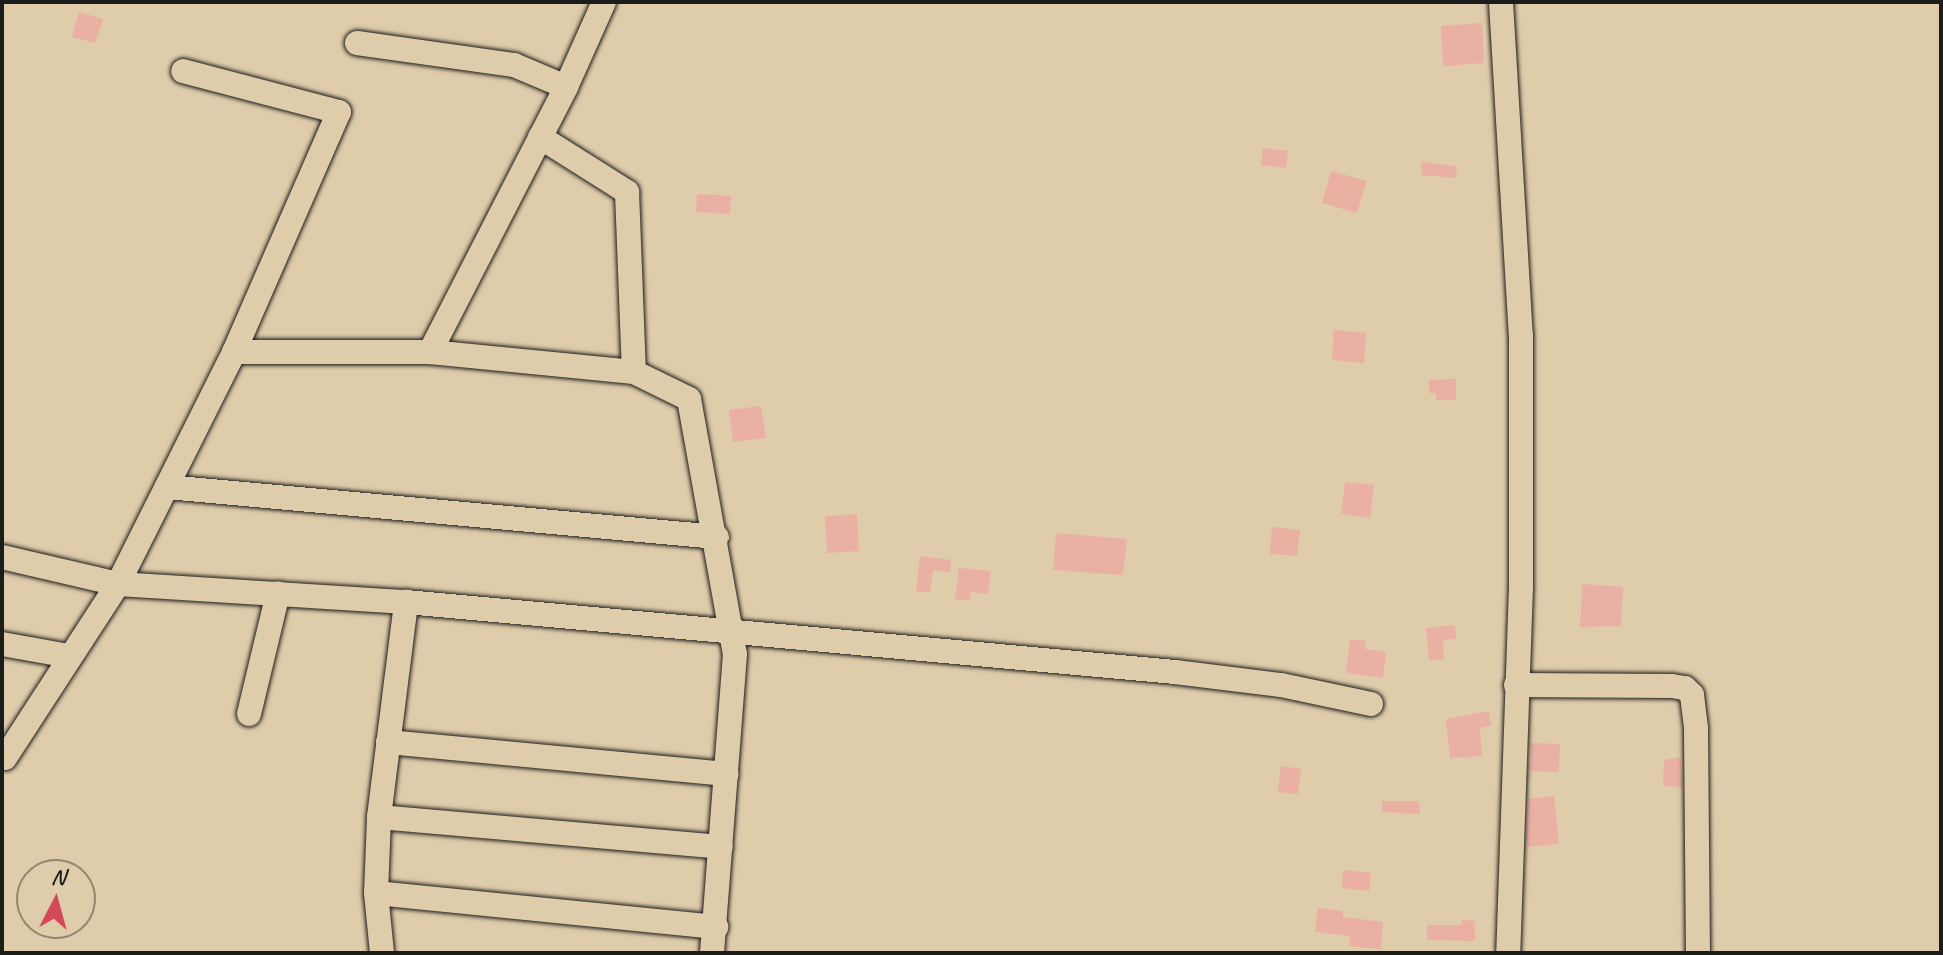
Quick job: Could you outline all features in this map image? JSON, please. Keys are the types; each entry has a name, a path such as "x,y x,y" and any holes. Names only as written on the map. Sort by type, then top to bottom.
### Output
{"street":[{"path":"430,352 566,87 604,2"},
{"path":"1501,2 1521,335 1521,587 1508,953"},
{"path":"357,43 514,65 566,87"},
{"path":"5,758 118,584 234,352 339,112 183,71"},
{"path":"540,137 627,192 634,372"},
{"path":"234,352 430,352 634,372 689,399 717,537 735,654 712,953"},
{"path":"167,487 717,537"},
{"path":"2,557 118,584 406,602 731,629 1175,672 1281,685 1371,704"},
{"path":"249,714 278,593"},
{"path":"382,953 376,893 379,817 406,602"},
{"path":"2,644 69,656"},
{"path":"1516,685 1672,686 1685,688 1692,695 1696,728 1698,953"},
{"path":"388,742 726,774"},
{"path":"379,817 721,847"},
{"path":"376,893 716,927"}],"building":[{"path":"79,12 103,19 95,43 72,37"},
{"path":"1482,23 1484,63 1443,66 1441,26"},
{"path":"1263,148 1288,151 1286,168 1261,165"},
{"path":"1422,162 1457,166 1456,178 1421,175"},
{"path":"1331,171 1367,181 1357,213 1322,203"},
{"path":"697,194 731,196 730,214 696,212"},
{"path":"1334,330 1366,333 1364,363 1332,360"},
{"path":"1456,379 1456,400 1436,400 1436,393 1429,393 1429,380"},
{"path":"761,406 766,438 733,442 729,410"},
{"path":"1345,482 1374,485 1370,518 1341,514"},
{"path":"857,514 859,551 827,553 825,516"},
{"path":"1272,527 1300,530 1297,556 1270,554"},
{"path":"1056,533 1127,539 1123,575 1053,570"},
{"path":"920,556 951,560 950,572 933,570 930,593 916,591"},
{"path":"959,568 991,571 988,594 971,592 970,601 955,599"},
{"path":"1582,584 1623,587 1621,626 1580,627"},
{"path":"1455,625 1456,639 1443,640 1444,659 1429,660 1426,628"},
{"path":"1350,639 1366,641 1365,649 1386,652 1383,678 1346,673"},
{"path":"1489,711 1491,726 1480,728 1482,756 1450,758 1446,719"},
{"path":"1531,743 1560,744 1559,772 1530,771"},
{"path":"1681,757 1682,787 1663,786 1664,760"},
{"path":"1281,766 1301,769 1298,794 1278,792"},
{"path":"1554,796 1559,844 1527,847 1528,799"},
{"path":"1382,801 1419,801 1420,814 1382,812"},
{"path":"1343,870 1371,873 1369,891 1342,888"},
{"path":"1318,908 1343,911 1343,917 1383,922 1381,949 1349,946 1350,936 1315,932"},
{"path":"1462,920 1475,921 1475,941 1427,940 1427,925 1462,925"}]}
